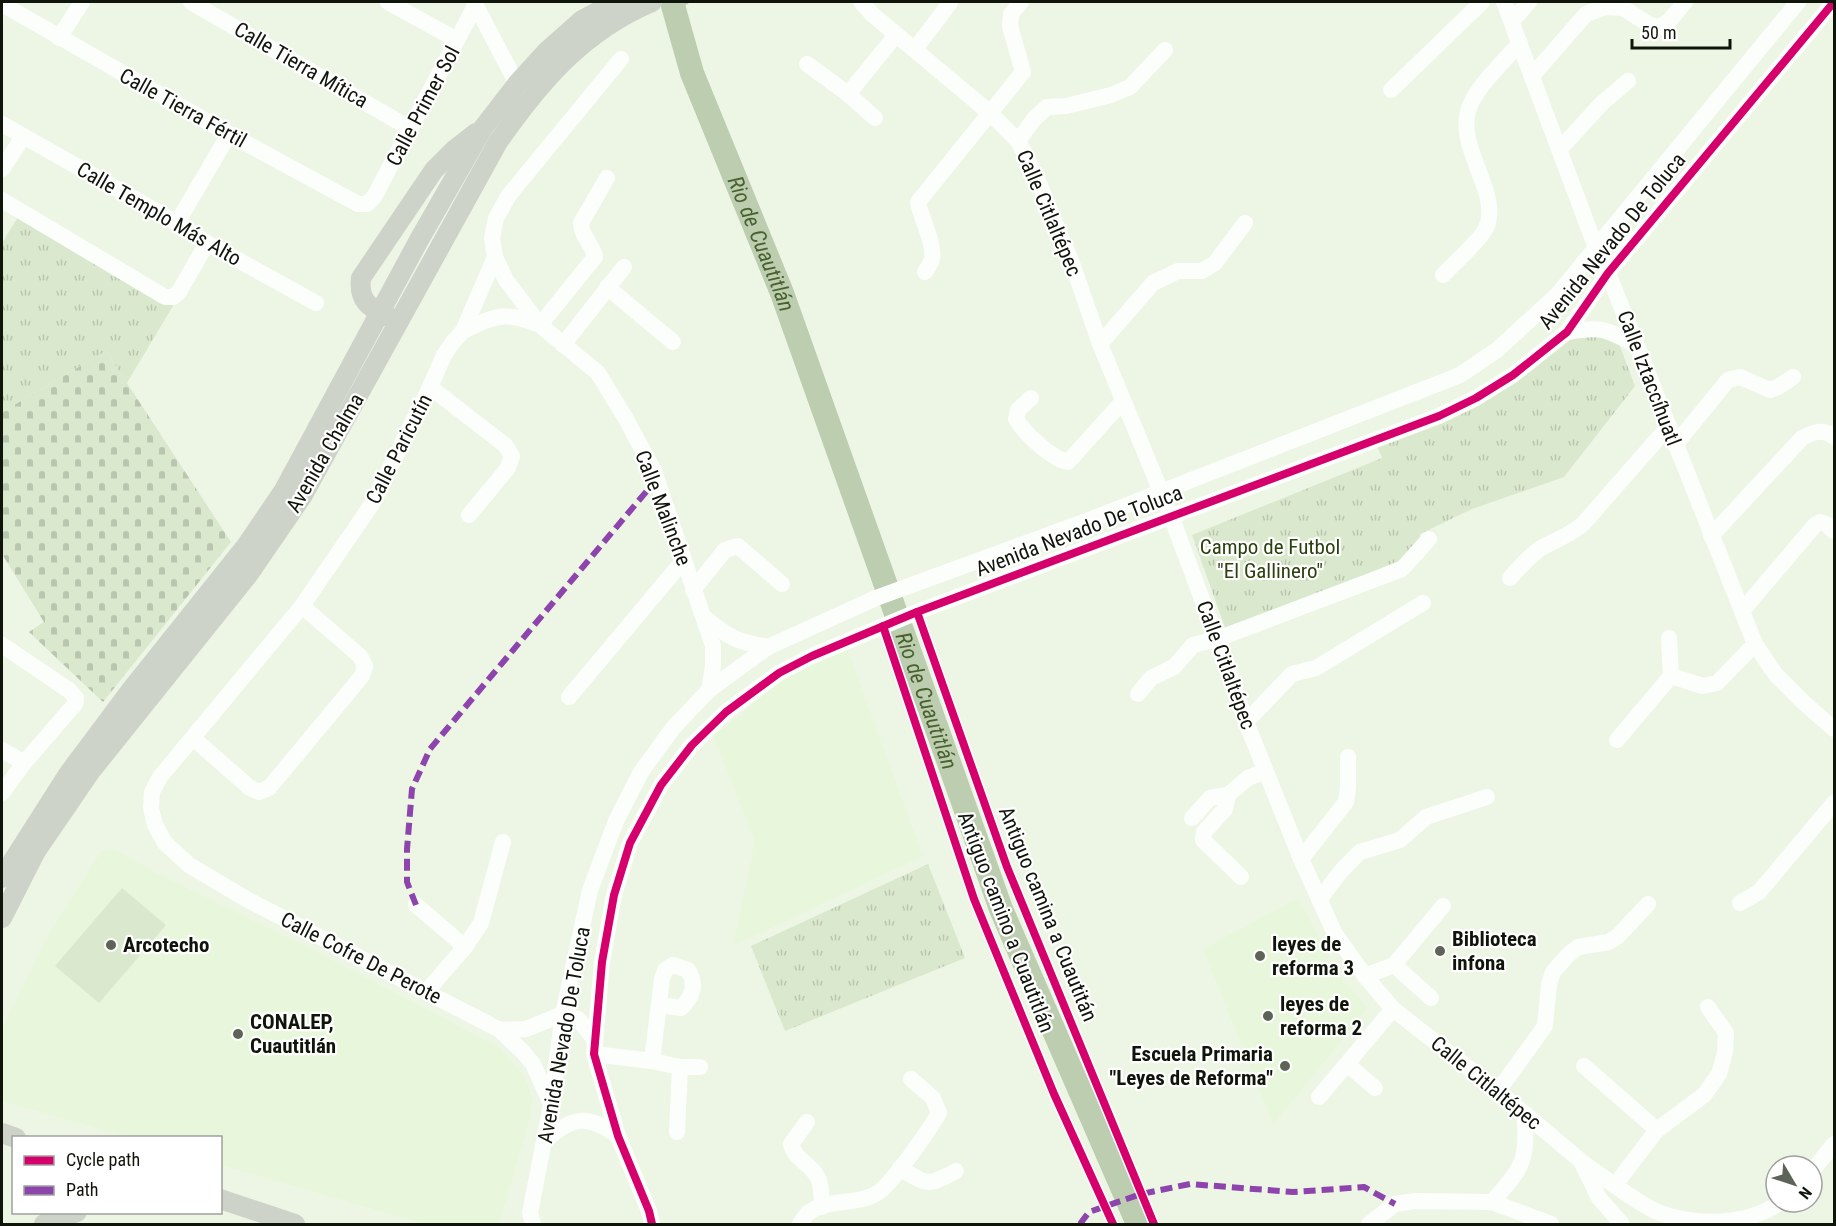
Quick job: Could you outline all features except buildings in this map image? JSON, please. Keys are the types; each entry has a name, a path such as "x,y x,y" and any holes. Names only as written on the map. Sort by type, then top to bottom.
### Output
{"main road":[{"name":"Avenida Chalma","path":"2,878 69,773 131,690 246,546 284,490 379,312 483,128 517,84 546,52 582,20 616,2"},
{"name":"Avenida Chalma","path":"2,914 36,851 90,772 248,575 303,495 498,142 529,97 575,49 633,9 652,2"},
{"path":"399,322 365,303 359,290 360,278 434,170 453,151 483,128"},
{"path":"222,1200 295,1224"},
{"path":"44,1224 72,1214"}],"street":[{"path":"59,38 82,2"},
{"name":"Calle Tierra Mítica","path":"191,2 411,129"},
{"path":"388,2 457,40"},
{"name":"Calle Citlaltépec","path":"861,2 896,35 990,113 1018,141 1036,176 1100,344 1171,516 1246,722 1300,860 1335,934 1365,976 1393,1009 1498,1091 1581,1161 1599,1198 1622,1224"},
{"path":"925,272 932,261 932,250 918,202 1023,72 1010,26 1011,14 1021,2"},
{"path":"1391,90 1482,2"},
{"name":"Calle Iztaccíhuatl","path":"1504,2 1596,248 1608,273 1755,644 1776,675 1834,729"},
{"path":"1512,21 1529,2"},
{"path":"1532,76 1587,14 1605,6 1623,8 1650,25 1660,27 1669,21 1685,2"},
{"name":"Avenida Nevado De Toluca","path":"533,1224 530,1213 551,1105 563,1014 590,890 616,821 641,772 674,728 709,690 768,647 876,598 1089,520 1460,375 1497,350 1557,295 1798,2"},
{"name":"Avenida Nevado De Toluca","path":"652,1224 649,1211 618,1136 595,1047 602,962 615,895 630,843 661,785 692,745 726,712 779,673 812,656 917,612 1439,416 1476,398 1513,375 1567,332 1608,273 1834,2"},
{"path":"915,49 950,3"},
{"name":"Calle Tierra Fértil","path":"2,4 229,134 358,204 367,204"},
{"path":"474,4 517,84"},
{"name":"Calle Primer Sol","path":"367,204 374,197 411,129 474,4"},
{"path":"848,94 896,35"},
{"path":"1443,275 1485,230 1491,213 1466,135 1468,111 1473,97 1520,43"},
{"path":"1018,141 1034,119 1047,107 1066,106 1111,95 1130,87 1165,50"},
{"name":"Calle Paricutín","path":"155,825 151,808 152,792 160,777 302,606 372,504 444,356 463,331 495,257 492,238 496,218 509,195 621,59"},
{"path":"807,64 848,94 875,118"},
{"path":"1559,150 1602,103 1628,81"},
{"name":"Calle Templo Más Alto","path":"2,124 177,223 207,243 316,303"},
{"path":"177,223 229,134"},
{"path":"2,169 23,137"},
{"path":"540,325 595,257 581,231 581,223 608,178"},
{"path":"2,200 165,297 173,297 179,292 207,243"},
{"path":"1100,344 1153,283 1178,271 1202,271 1215,263 1245,223"},
{"name":"Calle Malinche","path":"495,257 506,280 540,325 598,374 626,418 654,471 713,646 713,666 709,690"},
{"path":"563,345 624,267"},
{"path":"607,287 674,342"},
{"name":"Calle Malinche","path":"463,331 492,317 505,315 540,325"},
{"path":"1567,332 1589,328 1605,329 1636,345"},
{"path":"1676,445 1728,380 1740,377 1770,390 1793,377"},
{"path":"430,387 505,446 512,456 508,468 469,515"},
{"path":"1030,398 1018,410 1016,419 1021,428 1059,460 1068,462 1123,401"},
{"path":"1510,578 1528,558 1543,547 1570,535 1583,524 1668,427"},
{"path":"1711,536 1802,438 1813,432 1828,432 1834,437"},
{"path":"1089,520 1097,544"},
{"path":"1742,611 1815,525 1820,522 1834,531"},
{"path":"1138,694 1152,678 1174,667 1193,645 1217,639 1402,569 1429,539"},
{"path":"693,590 725,550 738,546 782,584"},
{"path":"569,697 683,561"},
{"path":"1246,722 1292,674 1316,668 1423,603"},
{"path":"193,738 250,788 259,792 269,788 362,676 365,666 360,656 302,606"},
{"name":"Calle Malinche","path":"705,617 723,634 742,643 768,647"},
{"path":"1617,740 1671,676 1669,638"},
{"path":"1671,676 1703,686 1717,683 1755,644"},
{"path":"2,645 70,691 76,698 75,704 24,763 2,794"},
{"path":"2,750 24,763"},
{"path":"1300,860 1346,802 1348,757"},
{"path":"1192,818 1210,798 1228,795 1248,778 1265,771"},
{"path":"1228,795 1225,809 1204,832 1203,840 1241,877"},
{"path":"1319,900 1342,870 1360,852 1400,840 1426,817 1487,797"},
{"path":"1740,903 1759,892 1834,803"},
{"name":"Calle Cofre De Perote","path":"155,825 165,843 189,865 249,900 500,1030 533,1064 551,1105"},
{"path":"426,992 465,947 482,923 503,842"},
{"path":"1498,1091 1545,1026 1549,984 1553,972 1578,947 1609,942 1618,936 1648,904"},
{"path":"416,905 465,947"},
{"path":"1365,976 1394,965 1443,906"},
{"path":"1394,965 1431,998"},
{"path":"652,1061 659,1005"},
{"path":"1615,1185 1657,1130 1704,1095 1719,1074 1725,1052 1726,1033 1708,1007"},
{"path":"1319,1097 1393,1009"},
{"path":"500,1030 526,1029 563,1014 578,1019 595,1047 680,1067 700,1067"},
{"path":"1347,1064 1375,1088"},
{"path":"1584,1066 1657,1130"},
{"path":"677,1132 680,1067"},
{"path":"800,1224 808,1213 822,1207 867,1198 881,1191 900,1168 932,1126 939,1113 933,1098 911,1079"},
{"path":"1492,1202 1522,1163 1525,1115"},
{"path":"545,1141 561,1126 580,1120 601,1124 618,1136"},
{"path":"807,1122 791,1144 794,1154 812,1169 819,1179 822,1207"},
{"path":"1525,1142 1545,1132"},
{"path":"1824,1156 1834,1144"},
{"path":"1581,1161 1659,1212 1689,1222 1749,1219 1764,1212"},
{"path":"900,1168 923,1182 936,1182 956,1171"},
{"path":"1369,1224 1395,1204 1416,1201 1492,1202 1551,1224"}],"shaded area":[{"path":"844,640 923,856 733,946 755,842 713,735 745,712 783,673"},
{"name":"CONALEP, Cuautitlán","path":"113,849 327,957 502,1049 523,1075 529,1086 532,1100 530,1118 499,1224 424,1224 222,1165 222,1136 124,1136 2,1101 2,1029 48,936 101,851"},
{"name":"Escuela Primaria \"Leyes de Reforma\"","path":"1298,898 1340,976 1368,1008 1273,1125 1203,949"}],"green space":[{"path":"21,212 177,299 127,383 106,351 2,412 2,243"},
{"name":"Campo de Futbol \"El Gallinero\"","path":"1567,323 1616,336 1635,386 1564,477 1472,509 1420,534 1422,551 1227,633 1192,535 1382,458 1375,441 1517,369"},
{"path":"106,351 231,542 103,702 29,632 44,622 2,554 2,412"},
{"path":"928,864 965,958 785,1031 751,946"},
{"name":"Arcotecho","path":"122,888 166,925 99,1003 55,966"}],"waterway":[{"name":"Rio de Cuautitlán","path":"672,2 692,73 782,293 1001,909 1138,1224"},
{"path":"674,10 687,2"}],"marked path":[{"path":"416,905 407,882 412,789 430,749 656,480"},
{"path":"1080,1224 1089,1212 1141,1194 1190,1184 1293,1192 1364,1187 1395,1204"}],"cycle path":[{"path":"652,1224 649,1211 618,1136 594,1054 602,962 614,895 630,843 661,785 692,745 726,712 779,673 812,656 917,612 1439,416 1476,398 1513,375 1567,332 1608,273 1834,2"},
{"name":"Antiguo camina a Cuautitán","path":"917,612 1007,867 1154,1224"},
{"name":"Antiguo camino a Cuautitlán","path":"883,626 974,899 1054,1094 1113,1224"}],"place":[{"name":"Arcotecho","path":"111,945"},
{"name":"Biblioteca infona","path":"1440,951"},
{"name":"leyes de reforma 3","path":"1260,956"},
{"name":"leyes de reforma 2","path":"1268,1016"},
{"name":"CONALEP, Cuautitlán","path":"238,1034"},
{"name":"Escuela Primaria \"Leyes de Reforma\"","path":"1285,1066"}]}
